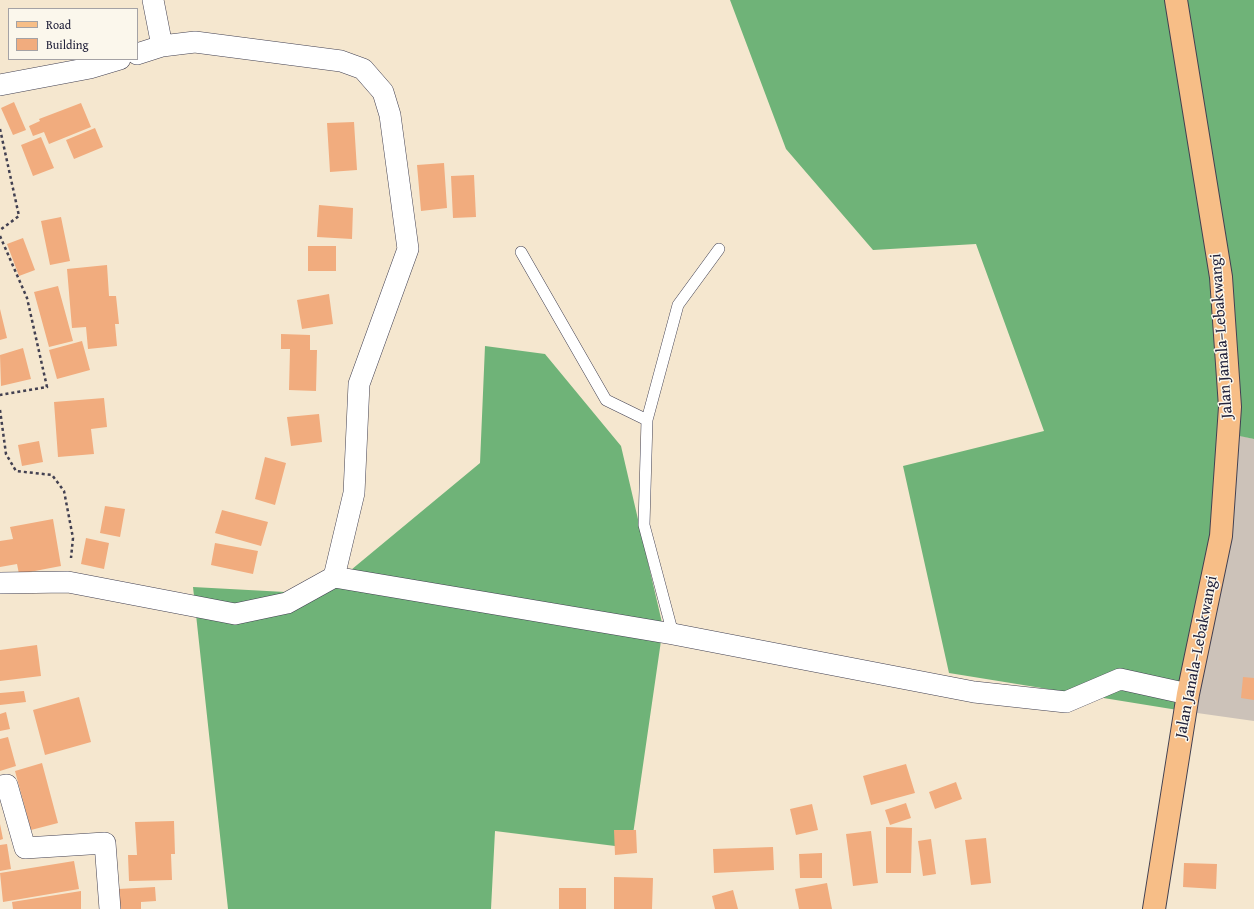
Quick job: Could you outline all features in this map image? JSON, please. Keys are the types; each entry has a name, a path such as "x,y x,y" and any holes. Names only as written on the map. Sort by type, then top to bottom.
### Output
{"main road":[{"name":"Jalan Janala–Lebakwangi","path":"1154,909 1188,694 1221,536 1230,407 1220,277 1176,0"}],"street":[{"path":"153,0 162,46"},
{"path":"138,54 162,46 195,42 341,62 363,69 383,92 390,115 408,249 359,384 354,493 334,577"},
{"path":"0,84 90,68 117,60"},
{"path":"0,583 68,582 235,614 287,603 334,577 673,634 974,692 1066,702 1120,679 1188,694"},
{"path":"0,786 7,785 25,848 106,843 110,909"}],"lane":[{"path":"673,634 644,525 646,420 678,305 719,249"},
{"path":"521,252 606,400 646,420"}],"path":[{"path":"0,129 19,216 0,230"},
{"path":"0,236 27,298 47,387 0,395"},
{"path":"0,410 6,454 16,471 52,475 64,491 73,538 68,582"}],"shaded area":[{"path":"1230,433 1254,439 1254,721 1190,712"}],"green space":[{"path":"730,0 1254,0 1254,439 1230,434 1190,712 949,673 903,466 1044,431 976,244 873,250 786,149"},
{"path":"485,346 545,354 621,446 663,627 631,848 495,831 491,909 228,909 193,587 322,594 480,463"}],"building":[{"path":"14,102 26,130 13,135 1,108"},
{"path":"81,103 91,127 49,144 44,132 33,136 29,126 40,121 39,119"},
{"path":"354,122 357,170 330,172 327,123"},
{"path":"95,128 103,147 74,159 66,140"},
{"path":"41,137 54,168 33,176 21,145"},
{"path":"444,163 447,208 421,211 417,165"},
{"path":"474,175 476,217 453,218 451,176"},
{"path":"319,205 353,208 352,239 317,237"},
{"path":"61,217 70,261 50,265 41,221"},
{"path":"23,238 35,270 19,276 7,244"},
{"path":"308,246 336,246 336,271 308,271"},
{"path":"107,265 109,296 116,296 119,324 115,324 117,346 88,349 86,327 72,328 67,269"},
{"path":"58,286 73,341 49,347 34,292"},
{"path":"329,294 333,324 302,329 297,300"},
{"path":"0,309 7,338 0,340"},
{"path":"281,334 310,335 310,350 317,350 316,391 289,390 290,349 281,349"},
{"path":"82,341 90,370 57,379 49,350"},
{"path":"23,348 31,379 1,386 0,355"},
{"path":"104,398 107,427 91,429 94,454 58,457 54,402"},
{"path":"319,414 322,442 291,446 287,417"},
{"path":"39,441 43,462 22,466 18,445"},
{"path":"265,457 286,463 275,505 255,499"},
{"path":"105,506 125,509 120,537 100,533"},
{"path":"222,510 268,522 261,546 215,533"},
{"path":"53,519 61,566 19,574 17,564 0,567 0,541 13,539 10,527"},
{"path":"86,538 109,543 104,569 81,564"},
{"path":"215,543 258,551 253,574 211,565"},
{"path":"37,645 41,676 0,681 0,650"},
{"path":"1243,677 1254,678 1254,700 1241,698"},
{"path":"24,691 26,702 0,705 0,693"},
{"path":"79,697 91,742 45,755 33,710"},
{"path":"6,712 10,729 0,731 0,714"},
{"path":"8,737 16,766 0,771 0,739"},
{"path":"42,763 58,823 31,830 15,771"},
{"path":"906,764 915,793 871,805 863,776"},
{"path":"956,782 962,799 935,809 929,792"},
{"path":"906,803 911,818 890,825 885,810"},
{"path":"812,804 818,830 796,835 790,809"},
{"path":"174,821 175,854 171,854 172,880 129,881 128,855 137,855 135,822"},
{"path":"0,824 3,839 0,840"},
{"path":"886,827 912,828 911,873 886,873"},
{"path":"614,830 636,830 637,853 615,855"},
{"path":"871,831 878,883 853,886 846,834"},
{"path":"986,838 991,883 971,885 965,840"},
{"path":"931,839 936,874 923,876 918,841"},
{"path":"7,844 11,869 0,871 0,845"},
{"path":"773,847 774,870 714,873 713,849"},
{"path":"822,853 822,878 800,878 799,854"},
{"path":"74,861 79,889 3,902 0,873"},
{"path":"1184,863 1217,864 1216,889 1183,887"},
{"path":"614,877 653,878 652,909 614,909"},
{"path":"827,883 832,909 799,909 795,889"},
{"path":"155,887 156,901 141,902 141,909 120,909 118,889"},
{"path":"559,888 586,888 586,909 559,909"},
{"path":"733,890 738,909 715,909 712,896"},
{"path":"81,891 81,909 13,909 12,902"}]}
